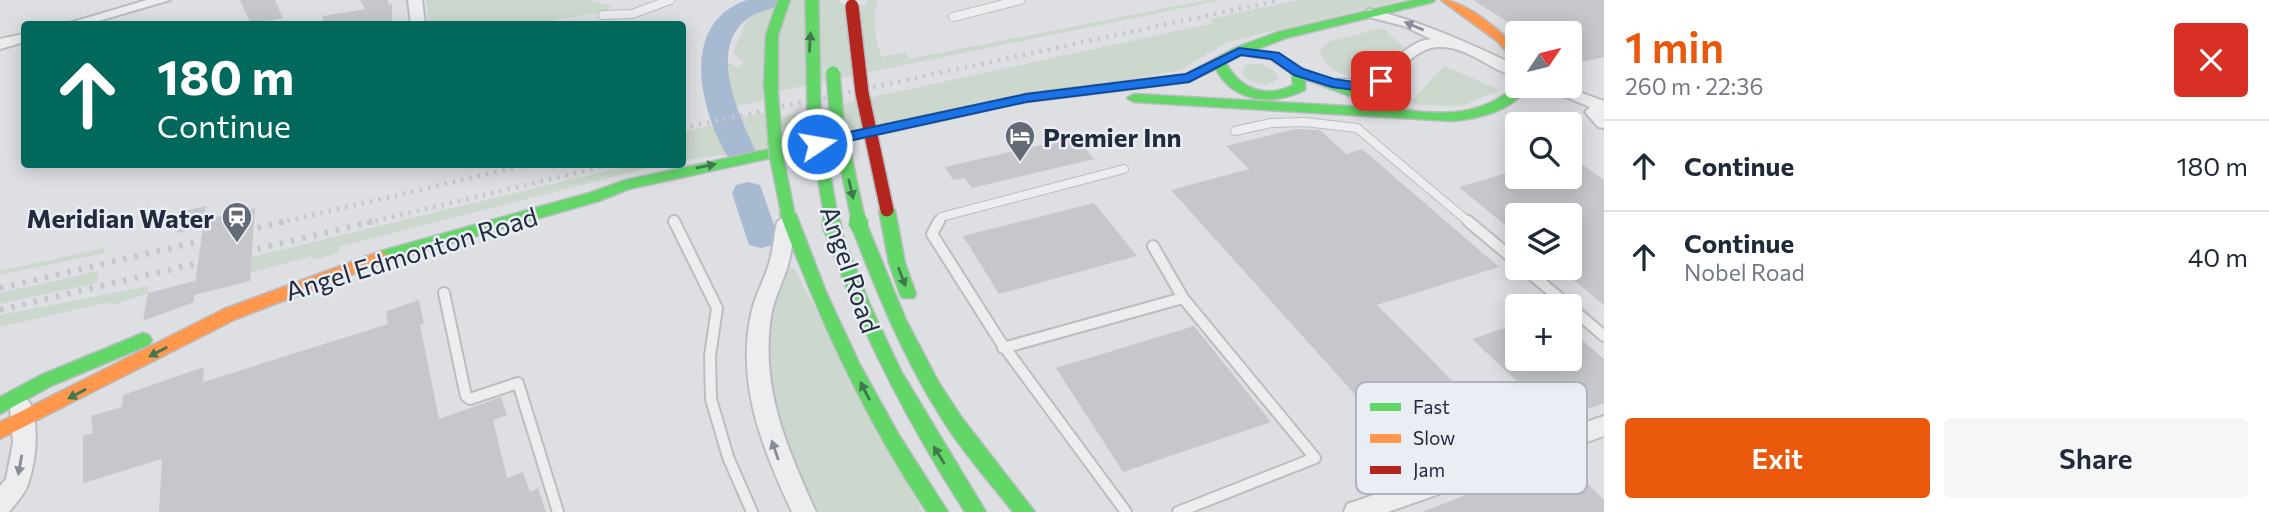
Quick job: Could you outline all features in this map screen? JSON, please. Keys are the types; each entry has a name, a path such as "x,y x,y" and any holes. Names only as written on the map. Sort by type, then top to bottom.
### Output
{"main road":[{"path":"784,0 772,35 771,88 776,154 789,228 836,333 881,420 938,512"},
{"name":"Angel Road","path":"812,0 809,58 813,124 833,230 862,311 887,365 923,430 976,512"},
{"name":"Angel Edmonton Road","path":"14,408 230,314 393,253 666,174 992,104 1100,86 1189,78 1220,64 1230,54 1282,35 1429,0"},
{"path":"1447,0 1505,42"},
{"path":"852,3 860,82 897,264 914,310"},
{"path":"1282,97 1300,87 1296,70 1302,42 1317,28"},
{"path":"1239,51 1274,56 1317,80 1418,114"},
{"name":"Angel Road","path":"831,56 836,120 859,225 897,320 925,373 948,412 985,459"},
{"path":"1220,64 1226,79 1258,95"},
{"path":"979,125 1059,107 1185,91 1318,97 1389,113"},
{"path":"1129,98 1457,116 1488,111 1514,98"},
{"name":"Angel Edmonton Road","path":"594,197 757,173 886,148"},
{"name":"Angel Edmonton Road","path":"0,431 14,408 47,380 133,344 189,324 230,314"},
{"path":"933,352 985,459 1025,512"}],"street":[{"path":"84,21 163,0"},
{"path":"415,0 418,21"},
{"path":"1370,13 1409,23 1505,67"},
{"path":"0,44 21,39"},
{"path":"1317,80 1349,86 1374,84 1412,51 1438,42 1455,44"},
{"path":"1572,98 1603,114"},
{"path":"789,228 761,312 755,349 759,401 779,460 804,512"},
{"path":"0,505 17,482 24,443 14,408"},
{"path":"1587,432 1604,426"},
{"path":"1356,512 1408,494"}],"lane":[{"path":"603,15 632,14 670,0"},
{"path":"953,17 1020,0"},
{"path":"1235,131 1271,123 1305,122 1357,128 1505,251"},
{"path":"1124,169 940,217 932,234 962,287 1003,348 1126,512"},
{"path":"674,221 717,308 710,356 711,399 728,457 752,512"},
{"path":"1153,246 1183,298 1315,458 1178,512"},
{"path":"1538,280 1555,294"},
{"path":"444,293 466,396 470,399 518,383 558,512"},
{"path":"1003,348 1183,298"},
{"path":"1582,317 1604,336"}],"shaded area":[{"path":"426,0 588,0 611,6 606,11 551,21 429,21"},
{"path":"783,0 837,0 844,5 867,5 867,0 877,0 875,29 882,57 905,52 910,59 1207,0 1221,0 769,93 771,99 732,107 722,56 726,62 738,68 743,63 733,52 750,14"},
{"path":"1298,0 1403,0 1227,42 1181,70 753,151 737,119 777,110 781,117 1214,23 1210,19"},
{"path":"1382,28 1405,48 1374,73 1353,77 1338,73 1322,57 1320,50 1328,42"},
{"path":"1255,64 1270,68 1278,79 1267,85 1250,81 1242,74 1245,65"},
{"path":"1444,66 1500,90 1462,106 1416,105 1412,100"},
{"path":"717,124 731,154 686,160 686,131"},
{"path":"619,168 648,168 338,247 338,253 313,260 312,256 242,275 243,259"},
{"path":"105,248 104,253 0,275 0,271"},
{"path":"788,268 794,268 923,512 819,512 786,441 778,417 768,367 772,315"},
{"path":"99,271 96,283 0,304 0,293"},
{"path":"149,286 148,293 111,306 109,302 0,327 0,315"}],"building":[{"path":"240,0 275,0 283,18 267,21 250,21"},
{"path":"360,0 388,0 389,5 392,4 392,21 323,21 323,16 365,9"},
{"path":"1473,0 1604,0 1604,57 1582,62 1582,21 1506,21"},
{"path":"1295,129 1320,130 1346,154 1362,149 1499,267 1377,305 1453,382 1356,382 1356,396 1171,190 1249,169 1226,146"},
{"name":"Premier Inn","path":"1076,137 1094,159 972,188 965,178 953,180 945,167"},
{"path":"1582,164 1604,180 1604,305 1574,280 1582,280 1582,203 1505,203 1505,225 1459,187 1505,174 1505,189 1582,189"},
{"path":"1094,203 1137,256 999,294 963,236"},
{"path":"206,206 204,220 255,208 250,281 194,295 194,302 143,321 148,293 195,281 194,291 203,227 177,233 180,212"},
{"path":"419,300 424,324 420,325 439,419 501,397 507,415 493,420 507,478 523,472 530,492 538,488 546,512 159,512 162,459 83,483 83,436 93,433 91,416 122,407 123,395 204,367 203,382 388,324 386,311"},
{"path":"1194,326 1271,422 1123,472 1056,368"},
{"path":"1505,328 1505,370 1472,339"},
{"path":"1582,340 1604,359 1604,403 1587,409 1587,382 1518,382 1506,371 1582,371"},
{"path":"1587,483 1604,500 1604,512 1422,512 1469,494 1587,494"}],"waterway":[{"path":"740,152 715,80 717,44 724,27 738,13 768,0"},
{"path":"748,193 761,236"}],"railway":[{"path":"686,127 1280,0"},
{"path":"279,223 513,168"},
{"path":"367,223 597,168"},
{"path":"0,288 287,221"},
{"path":"0,310 375,221"}],"traffic: fast":[{"path":"771,88 772,35 784,0"},
{"path":"812,0 814,116 833,231"},
{"path":"1243,50 1282,35 1429,0"},
{"path":"381,257 594,197 626,185 1026,98 1189,78 1239,51 1274,56 1298,72 1300,87 1277,96 1254,94 1234,83 1220,64"},
{"path":"1298,72 1378,102"},
{"path":"833,73 837,120 859,225"},
{"path":"771,88 776,154 788,214"},
{"path":"1134,98 1389,113"},
{"path":"1370,108 1409,115 1452,117 1492,109 1511,98"},
{"path":"887,210 897,263 908,294"},
{"path":"788,214 818,292 853,368 892,441 938,512"},
{"path":"859,225 898,320 933,388 965,436 1025,512"},
{"path":"833,231 861,305 895,376 976,512"},
{"path":"0,406 47,380 143,340"}],"traffic: slow":[{"path":"1447,0 1505,42"},
{"path":"0,431 230,314 381,257"}],"traffic: jam":[{"path":"852,6 862,93 887,210"}],"place":[{"name":"Premier Inn","path":"1020,163"},
{"name":"Meridian Water","path":"237,244"}],"route":[{"path":"817,144 992,104 1100,86 1189,78 1209,70 1220,64 1223,58 1239,51 1262,52 1274,56 1298,72 1317,80 1362,87 1381,81"}]}
